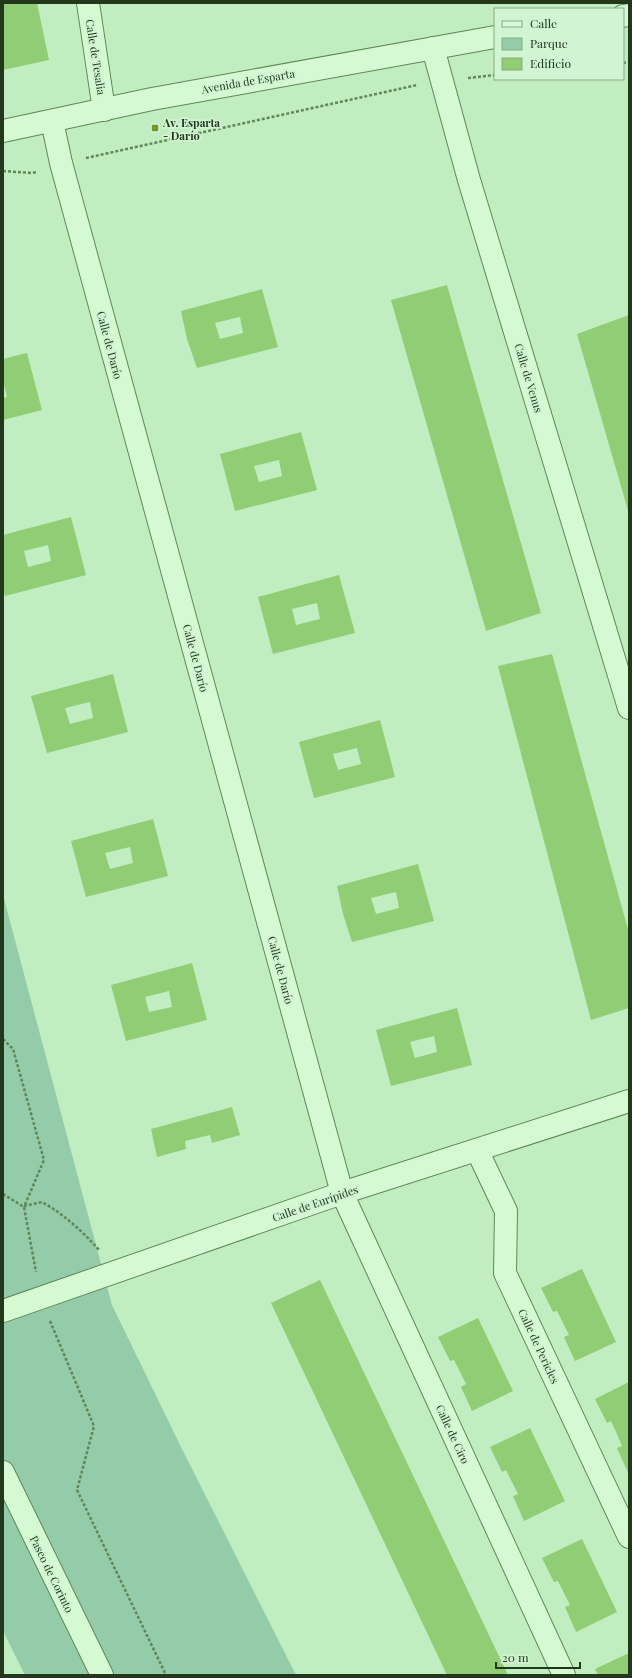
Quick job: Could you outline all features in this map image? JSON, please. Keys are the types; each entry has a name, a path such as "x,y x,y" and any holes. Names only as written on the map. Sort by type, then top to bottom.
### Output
{"street":[{"name":"Calle de Tesalia","path":"88,3 104,110"},
{"name":"Avenida de Esparta","path":"3,131 152,99 494,37"},
{"name":"Calle de Venus","path":"433,48 469,180 629,708"},
{"name":"Calle de Darío","path":"52,121 61,163 342,1193"},
{"name":"Calle de Eurípides","path":"3,1311 342,1193 629,1101"},
{"name":"Calle de Pericles","path":"477,1150 506,1211 505,1273 629,1537"},
{"name":"Calle de Ciro","path":"342,1193 564,1675"},
{"name":"Paseo de Corinto","path":"3,1472 102,1675"}],"path":[{"path":"3,171 32,174 61,163 442,80 494,75"},
{"path":"3,1039 13,1049 44,1160 24,1207 41,1299 94,1426 77,1490 166,1675"},
{"path":"3,1194 24,1207 42,1202 60,1212 79,1228 101,1252 109,1275"}],"green space":[{"path":"3,895 112,1305 181,1447 296,1675 25,1675 3,1631"}],"building":[{"path":"3,3 37,3 49,60 3,70"},
{"path":"447,285 541,613 486,631 391,300"},
{"path":"262,289 278,347 197,368 187,339 181,311","holes":["240,317 243,333 220,339 215,323"]},
{"path":"629,315 629,514 577,334"},
{"path":"27,353 42,410 3,420 3,398 7,397 3,381 3,359"},
{"path":"301,432 317,490 235,511 220,454","holes":["279,460 282,476 259,482 254,466"]},
{"path":"71,517 86,575 5,596 3,589 3,535","holes":["48,545 51,561 28,567 24,551"]},
{"path":"339,575 355,633 273,654 258,597","holes":["317,603 320,619 296,625 292,609"]},
{"path":"552,654 629,933 629,1008 591,1020 498,666"},
{"path":"113,674 128,732 47,753 31,696","holes":["90,702 93,718 70,724 65,708"]},
{"path":"380,720 395,777 314,798 299,742","holes":["357,748 361,764 338,770 333,754"]},
{"path":"153,819 168,876 86,897 71,841","holes":["130,847 133,863 110,869 105,853"]},
{"path":"418,864 434,921 352,942 343,914 337,886","holes":["396,892 399,908 376,914 371,898"]},
{"path":"192,963 207,1020 126,1041 111,985","holes":["169,991 172,1007 149,1012 145,997"]},
{"path":"457,1008 472,1065 391,1086 376,1030","holes":["434,1036 437,1052 415,1058 410,1042"]},
{"path":"232,1107 240,1135 212,1143 210,1135 185,1141 186,1149 157,1157 151,1129"},
{"path":"582,1269 616,1342 575,1361 564,1337 569,1335 557,1311 553,1312 541,1288"},
{"path":"320,1280 508,1675 447,1675 271,1303"},
{"path":"478,1318 513,1391 472,1411 461,1387 466,1384 454,1360 450,1361 438,1337"},
{"path":"629,1382 629,1475 617,1448 622,1446 617,1434 611,1421 607,1423 595,1399"},
{"path":"530,1428 565,1501 524,1521 513,1496 518,1494 506,1470 502,1472 490,1447"},
{"path":"582,1539 617,1612 576,1632 565,1607 570,1605 558,1581 554,1582 542,1558"},
{"path":"629,1653 629,1675 598,1675 595,1669"}],"place":[{"name":"Av. Esparta - Darío","path":"155,128"}]}
